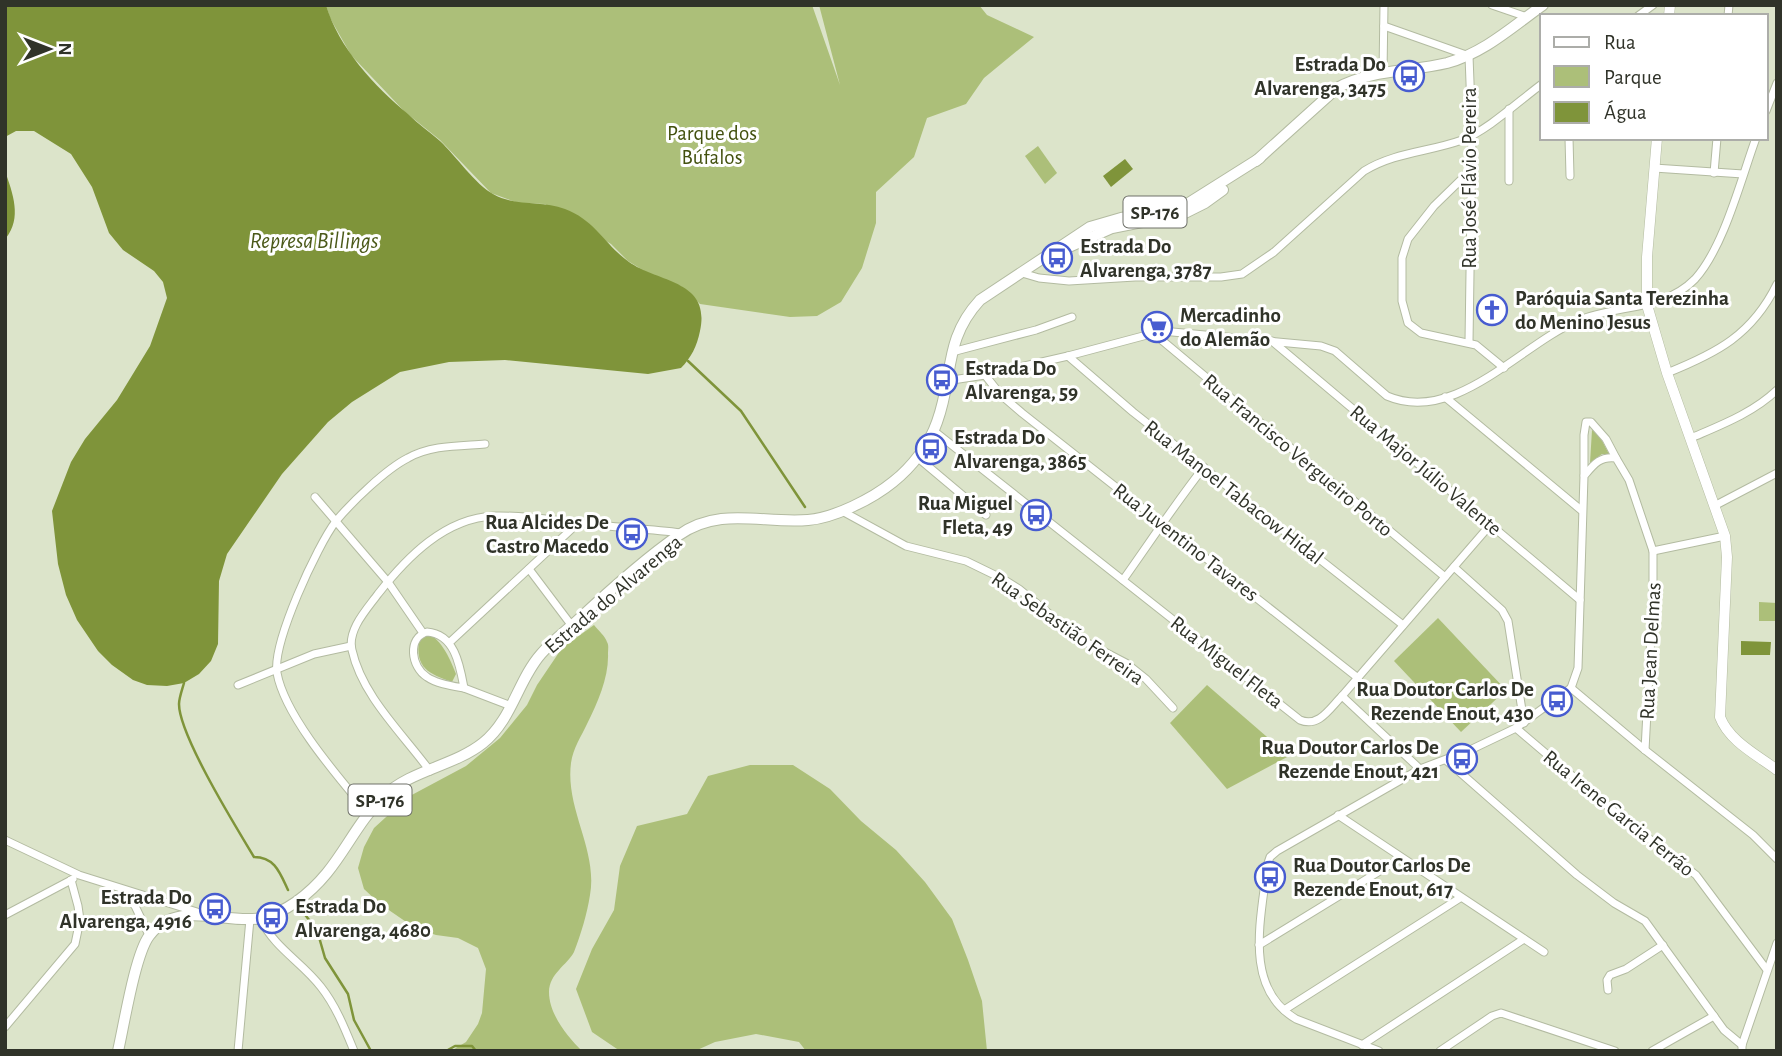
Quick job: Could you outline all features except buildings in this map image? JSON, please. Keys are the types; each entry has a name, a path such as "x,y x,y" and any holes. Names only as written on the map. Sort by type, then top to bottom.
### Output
{"main road":[{"name":"Estrada do Alvarenga","path":"149,936 167,921 193,915 255,918 284,910 324,879 384,795 484,742 502,722 530,668 542,653 624,579 681,533 702,524 728,518 812,520 833,515 892,483 917,457 934,431 956,335 971,310 991,292 1047,257 1065,242 1090,227 1187,205 1260,158 1337,88 1349,81 1469,56 1486,47 1543,5"},
{"path":"1657,140 1646,278 1647,305 1667,373 1725,536 1727,557 1720,717 1726,729 1738,741 1777,770"},
{"path":"119,1051 141,952 149,936"}],"street":[{"path":"1382,73 1384,5"},
{"path":"1492,5 1527,17"},
{"path":"1384,26 1469,56"},
{"name":"Rua José Flávio Pereira","path":"1469,56 1472,135 1469,342"},
{"path":"1768,106 1777,83"},
{"path":"1022,272 1039,278 1069,281 1135,277 1221,277 1242,274 1274,252 1350,183 1380,161 1457,142 1472,135 1540,85"},
{"path":"1508,109 1509,181"},
{"path":"1569,140 1570,176"},
{"path":"1714,173 1717,140"},
{"path":"946,382 1068,356 1152,332 1175,331 1321,346 1335,351 1387,396 1396,400 1418,402 1445,397 1489,378 1551,334 1575,321 1597,313 1647,305 1678,293 1703,269 1720,236 1755,140"},
{"path":"1654,168 1743,174"},
{"path":"1472,169 1434,206 1408,239 1402,258 1402,301 1408,323 1421,333 1469,342 1485,351 1504,368"},
{"path":"1667,373 1712,355 1733,340 1761,310 1777,284"},
{"path":"951,353 1036,330 1072,317"},
{"name":"Rua Francisco Vergueiro Porto","path":"1152,332 1445,577"},
{"name":"Rua Major Júlio Valente","path":"1272,341 1580,600"},
{"name":"Rua Manoel Tabacow Hidal","path":"1068,356 1403,625"},
{"name":"Rua Juventino Tavares","path":"985,375 1008,401 1358,678"},
{"path":"1691,438 1728,423 1756,407 1777,390"},
{"path":"1445,397 1581,510"},
{"name":"Rua Jean Delmas","path":"1584,476 1584,435 1586,422 1591,422 1598,427 1629,480 1653,551 1645,750"},
{"name":"Rua Miguel Fleta","path":"934,431 1300,720 1310,723 1319,720 1342,696 1491,524"},
{"path":"369,814 309,738 281,690 276,670 278,653 315,556 336,522 387,471 405,459 428,450 485,444"},
{"path":"917,457 986,514"},
{"path":"1379,1051 1296,1019 1284,1010 1261,973 1259,945 1270,857 1420,769 1489,742 1516,728 1571,688 1578,668 1584,476 1600,460 1607,457 1616,458"},
{"path":"1123,580 1203,467"},
{"path":"1716,505 1777,473"},
{"path":"315,498 388,582 423,633"},
{"name":"Rua Sebastião Ferreira","path":"841,511 906,546 965,561 1003,579 1080,639 1126,663 1173,708"},
{"path":"430,771 367,685 357,667 351,646 357,624 388,582 430,540 443,531 468,521 494,516 522,516 681,533"},
{"path":"449,643 578,523"},
{"path":"1653,551 1725,536"},
{"path":"1454,567 1502,610 1508,621 1524,723"},
{"path":"529,569 572,626"},
{"path":"464,688 457,659 449,643 431,632 423,633 414,642 414,656 421,672 435,681 464,688 511,706"},
{"path":"238,685 314,654 351,646"},
{"path":"1571,688 1753,835 1777,859"},
{"path":"1342,696 1420,769"},
{"name":"Rua Irene Garcia Ferrão","path":"1516,728 1611,809 1696,875 1767,970"},
{"path":"1446,760 1577,875 1614,903 1645,921 1714,1016 1742,1048 1777,943"},
{"path":"1338,815 1544,952"},
{"path":"5,840 79,875 205,915"},
{"path":"1259,945 1401,858"},
{"path":"5,915 79,875"},
{"path":"5,1027 75,944 80,920 71,880"},
{"path":"122,890 135,906 149,936"},
{"path":"1284,1010 1460,898"},
{"path":"238,1051 255,918"},
{"path":"255,918 272,940 321,987 334,1007 354,1051"},
{"path":"1362,1045 1524,939"},
{"path":"1608,990 1609,975 1626,969 1664,945"},
{"path":"1440,1051 1492,1016 1501,1013 1615,1051"},
{"path":"1652,1051 1714,1016"}],"green space":[{"name":"Parque dos Búfalos","path":"326,5 812,5 840,85 819,5 979,5 987,15 1034,37 984,78 966,104 927,118 914,157 876,192 876,223 862,268 841,302 817,316 790,317 700,304 681,286 646,272 628,261 611,244 545,204 518,203 491,193 440,140 405,112 351,55 330,18"},
{"path":"1038,146 1057,173 1045,184 1025,156"},
{"path":"1592,430 1598,433 1609,454 1602,454 1590,463"},
{"path":"1759,602 1777,603 1777,621 1759,621"},
{"path":"1438,618 1506,690 1461,732 1394,661"},
{"path":"594,625 608,644 607,671 599,698 574,752 570,780 590,862 590,895 574,952 555,975 549,992 555,1016 582,1051 451,1051 466,1042 482,1013 486,969 478,948 458,938 415,928 380,904 364,889 358,868 364,847 374,828 408,797 466,766 500,738 527,705 562,648"},
{"path":"427,633 437,640 448,656 456,674 452,682 425,669 418,650 419,640"},
{"path":"1207,685 1289,756 1227,789 1170,723"},
{"path":"750,765 793,765 830,789 861,821 896,850 925,882 952,919 968,960 982,1001 987,1051 806,1051 799,1042 756,1034 715,1042 695,1051 620,1051 592,1032 576,989 592,949 614,910 620,866 637,826 687,814 708,776"}],"water":[{"name":"Represa Billings","path":"5,5 326,5 339,36 371,79 440,141 486,190 511,201 556,206 575,214 592,226 629,262 690,292 698,302 701,314 700,331 693,351 681,368 648,374 505,360 449,362 400,372 352,402 328,422 282,474 227,554 219,581 218,644 211,661 199,674 184,683 147,685 133,680 98,651 77,620 66,595 58,564 52,511 71,462 85,439 117,400 150,346 167,298 163,282 154,271 123,250 109,233 92,187 71,154 34,131 16,131 5,137"},
{"path":"1125,159 1133,169 1111,187 1103,176"},
{"path":"5,171 15,206 14,222 6,238"},
{"path":"1741,641 1771,642 1770,655 1741,655"}],"waterway":[{"path":"688,361 741,411 805,507"},
{"path":"184,683 179,702 181,718 198,758 254,857 272,863 288,890"},
{"path":"299,907 317,930 325,958 348,994 354,1020 371,1051"},
{"path":"446,1051 455,1046 472,1046 476,1051"}],"place":[{"name":"Estrada Do Alvarenga, 3475","path":"1409,76"},
{"name":"Estrada Do Alvarenga, 3787","path":"1057,258"},
{"name":"Paróquia Santa Terezinha do Menino Jesus","path":"1492,310"},
{"name":"Mercadinho do Alemão","path":"1157,327"},
{"name":"Estrada Do Alvarenga, 59","path":"942,380"},
{"name":"Estrada Do Alvarenga, 3865","path":"931,449"},
{"name":"Rua Miguel Fleta, 49","path":"1036,515"},
{"name":"Rua Alcides De Castro Macedo","path":"632,534"},
{"name":"Rua Doutor Carlos De Rezende Enout, 430","path":"1557,701"},
{"name":"Rua Doutor Carlos De Rezende Enout, 421","path":"1462,759"},
{"name":"Rua Doutor Carlos De Rezende Enout, 617","path":"1270,877"},
{"name":"Estrada Do Alvarenga, 4916","path":"215,909"},
{"name":"Estrada Do Alvarenga, 4680","path":"272,918"}]}
